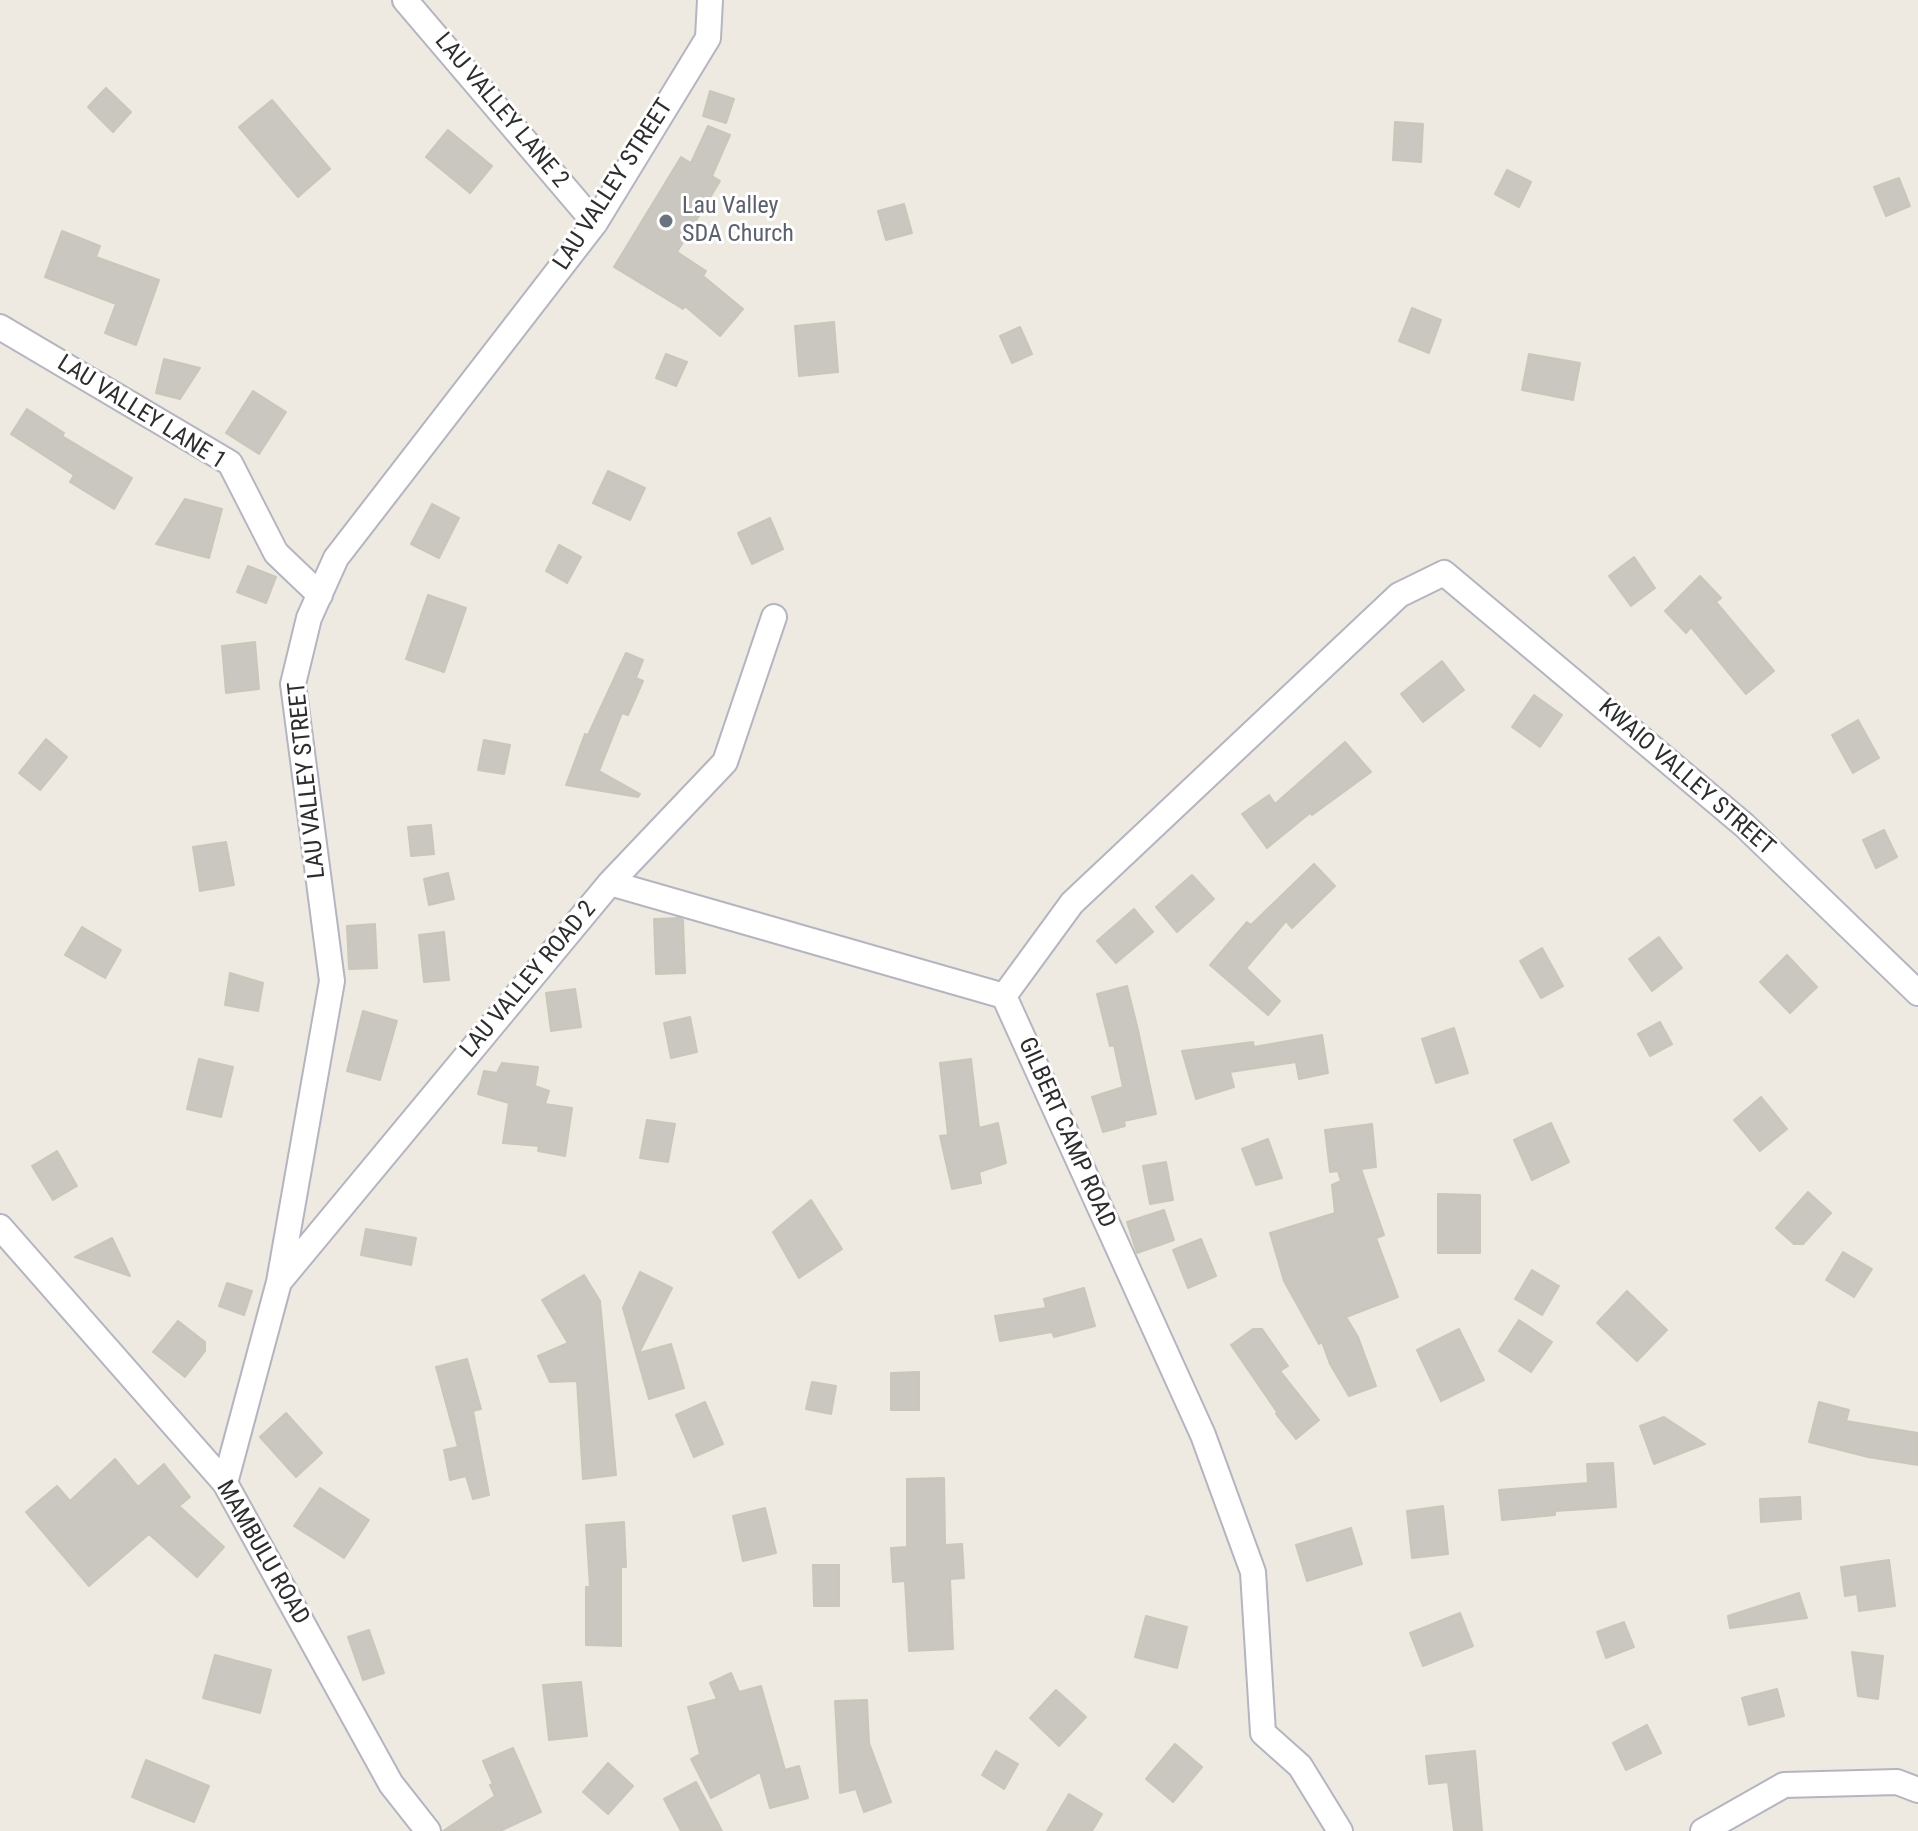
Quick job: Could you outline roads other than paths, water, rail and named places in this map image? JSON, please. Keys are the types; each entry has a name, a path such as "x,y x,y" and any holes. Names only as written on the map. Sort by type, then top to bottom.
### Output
{"street":[{"name":"LAU VALLEY LANE 2","path":"405,0 595,223"},
{"name":"LAU VALLEY STREET","path":"225,1483 279,1282 332,981 293,684 309,618 336,558 595,223 708,38 710,0"},
{"name":"LAU VALLEY LANE 1","path":"0,327 230,463 276,553 320,595"},
{"name":"KWAIO VALLEY STREET","path":"1004,996 1072,903 1399,595 1444,573 1744,825 1918,993"},
{"path":"610,883 725,762 774,617"},
{"name":"LAU VALLEY ROAD 2","path":"279,1282 610,883 1004,996"},
{"name":"GILBERT CAMP ROAD","path":"1004,996 1203,1435 1253,1572 1263,1733 1300,1766 1340,1831"},
{"name":"MAMBULU ROAD","path":"0,1227 225,1483 391,1784 428,1831"},
{"path":"1703,1831 1784,1785 1897,1782 1918,1790"}],"place":[{"name":"Lau Valley SDA Church","path":"666,221"}]}
